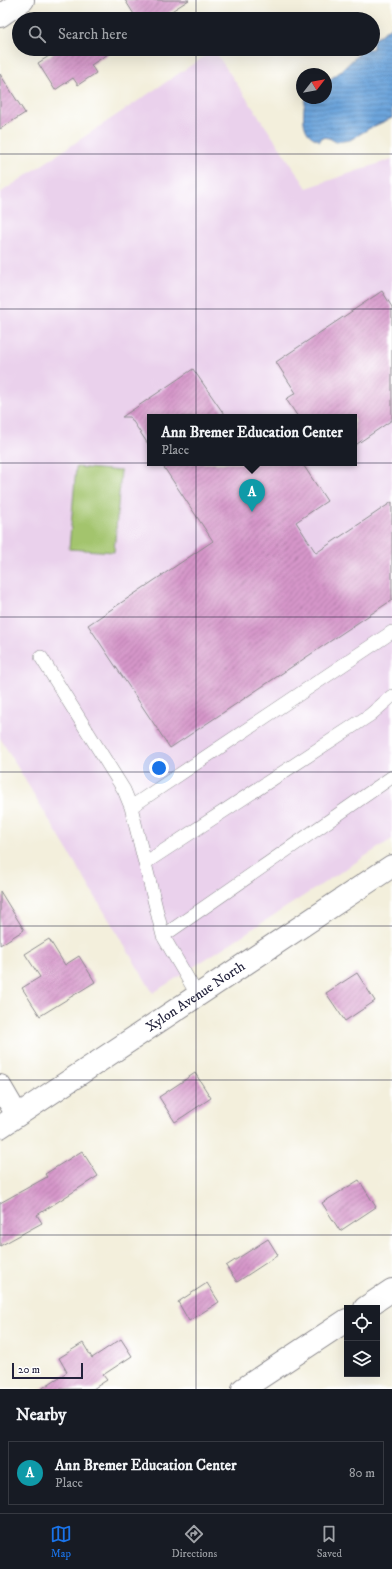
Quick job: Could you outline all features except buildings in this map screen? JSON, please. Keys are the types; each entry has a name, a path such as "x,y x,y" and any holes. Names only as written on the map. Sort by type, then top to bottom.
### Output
{"street":[{"path":"0,16 24,0"},
{"name":"Xylon Avenue North","path":"9,1121 392,866"},
{"path":"0,1086 9,1121"},
{"path":"370,1305 392,1290"},
{"path":"257,1385 344,1322"}],"lane":[{"path":"131,807 392,632"},
{"path":"41,657 124,790 131,807 163,936 198,996"},
{"path":"145,863 370,715 392,696"},
{"path":"163,936 392,777"}],"shaded area":[{"path":"205,56 218,56 307,188 392,159 392,839 153,993 0,738 0,193"}],"green space":[{"path":"76,467 121,471 114,552 69,549"}],"water":[{"path":"392,26 392,118 370,128 350,140 336,142 329,138 322,137 320,141 312,137 308,133 304,124 305,104 332,104 332,78 357,56 380,56 380,35"}],"place":[{"name":"Ann Bremer Education Center","path":"252,512"}]}
